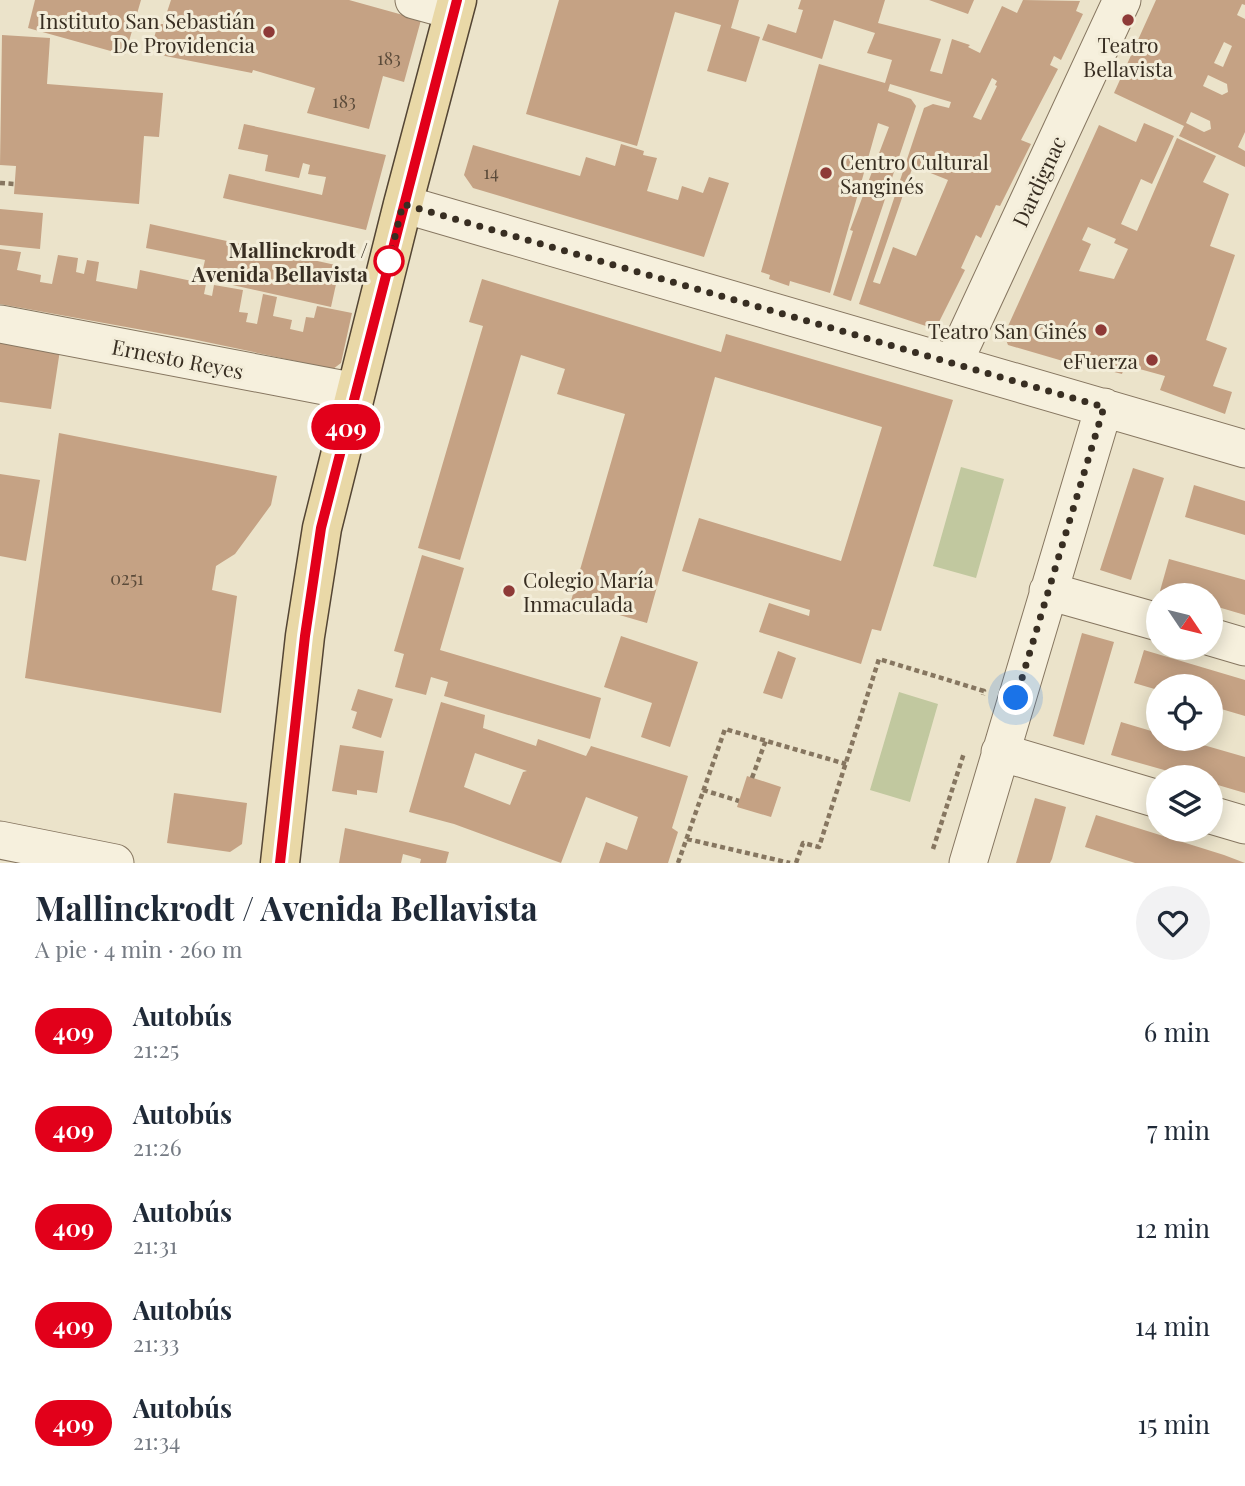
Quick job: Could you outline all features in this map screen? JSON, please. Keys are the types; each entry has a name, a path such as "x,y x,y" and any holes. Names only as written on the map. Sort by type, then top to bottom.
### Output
{"main road":[{"path":"280,863 313,578 327,503 456,5"}],"street":[{"path":"414,0 456,5"},
{"name":"Dardignac","path":"954,362 1122,0"},
{"path":"403,204 954,362 1245,449"},
{"name":"Ernesto Reyes","path":"0,324 356,392"},
{"path":"968,863 984,748 1048,592 1104,407"},
{"path":"1048,592 1146,619"},
{"path":"1223,641 1245,647"},
{"path":"984,748 1146,795"},
{"path":"1223,819 1245,825"},
{"path":"0,841 115,863"}],"path":[{"path":"0,183 15,184"},
{"path":"796,863 803,843 819,847 879,659 984,691 980,704"},
{"path":"678,863 725,729 846,764"},
{"path":"751,778 765,740"},
{"path":"933,849 984,748"},
{"path":"704,790 739,801"},
{"path":"687,839 790,863"}],"green space":[{"path":"961,467 1004,479 976,578 933,566"},
{"path":"899,692 938,704 910,802 870,790"}],"building":[{"path":"35,0 141,0 125,55 28,28"},
{"path":"171,0 349,0 421,20 404,82 383,76 369,129 307,113 315,88 253,70 252,73 160,55 162,48 152,45 158,24 163,24"},
{"path":"559,0 739,0 731,28 760,37 746,82 707,71 721,25 675,12 637,146 526,114"},
{"path":"801,0 885,0 878,23 941,39 930,71 942,74 952,39 970,45 968,47 980,53 1002,6 1017,13 1023,0 1080,1 1076,11 1083,14 1061,60 1054,56 1050,65 1058,69 1021,140 1031,144 1000,206 996,205 981,238 976,235 961,268 965,270 937,326 932,328 859,304 924,108 933,104 949,108 951,102 890,84 888,91 911,99 916,106 851,301 833,295 853,231 850,230 889,127 878,123 830,293 790,281 789,286 769,279 770,275 761,272 819,64 885,83 892,60 867,53 875,33 834,20 822,59 762,40 768,24 796,33 803,10 798,9","holes":["992,78 997,81 997,86 981,120 973,117","913,166 948,180 916,256 893,247 880,284 873,282"]},
{"path":"929,0 974,0 968,14"},
{"path":"1156,0 1245,0 1245,5 1242,4 1237,15 1245,19 1245,132 1238,147 1245,151 1245,167 1179,136 1184,126 1114,93","holes":["1224,42 1232,46 1223,67 1214,63","1208,75 1227,84 1228,92 1222,95 1203,86","1191,112 1210,121 1211,129 1204,132 1186,123"]},
{"path":"2,35 50,38 47,84 163,93 159,137 144,136 139,204 14,194 16,166 0,165"},
{"path":"1144,123 1174,136 1152,184 1141,179 1121,224 1137,231 1177,138 1216,156 1203,182 1229,194 1210,246 1235,255 1206,340 1227,348 1213,386 1232,392 1225,414 1160,390 1165,376 1125,365 1122,374 1087,365 1091,352 1087,351 1080,366 1008,345 1004,335 1099,125 1136,142","holes":["1088,227 1116,239 1114,243 1128,249 1114,279 1079,271 1091,244 1082,240"]},
{"path":"244,124 386,155 366,230 223,198 229,174 322,195 326,177 308,174 310,165 303,163 299,178 265,171 268,155 238,149"},
{"path":"621,144 644,151 643,155 657,158 647,191 678,200 682,186 703,193 709,177 729,183 704,257 473,188 464,175 473,145 580,176 586,157 615,166"},
{"path":"0,209 43,213 40,249 0,245"},
{"path":"150,224 340,266 331,307 201,278 205,260 146,248"},
{"path":"0,249 21,252 17,270 41,275 40,282 52,284 58,255 78,258 76,272 84,274 87,260 99,262 96,281 137,289 140,270 206,284 204,294 212,296 214,285 243,290 239,312 248,313 246,322 257,324 263,294 277,297 273,316 292,320 290,329 303,332 306,317 314,318 317,306 352,313 341,363 333,369 192,339 0,304"},
{"path":"482,279 721,352 726,334 953,400 881,631 872,629 861,664 759,632 769,603 809,616 810,610 682,571 699,518 841,561 882,427 715,377 647,623 571,601 625,414 557,394 565,369 521,355 460,560 418,548 483,326 469,322"},
{"path":"0,340 60,350 51,409 0,402"},
{"path":"59,433 277,476 271,505 235,554 216,566 212,590 237,596 221,713 25,678"},
{"path":"1133,468 1164,478 1131,580 1100,570"},
{"path":"0,474 40,480 26,561 0,556"},
{"path":"1194,485 1245,501 1245,535 1185,517"},
{"path":"422,555 464,568 440,650 601,698 590,739 444,696 448,682 431,677 426,695 395,687 404,654 394,651"},
{"path":"1169,559 1245,580 1245,615 1223,609 1223,583 1162,583"},
{"path":"1082,633 1114,642 1084,745 1053,736"},
{"path":"621,636 698,662 670,747 641,737 652,703 604,687"},
{"path":"1144,650 1146,660 1178,660 1245,680 1245,716 1223,710 1223,674 1146,674 1146,686 1134,683"},
{"path":"778,651 796,658 782,699 763,693"},
{"path":"358,689 393,699 381,738 352,728 357,712 351,710"},
{"path":"441,702 485,715 483,728 536,746 538,739 586,756 591,746 688,776 672,828 678,832 668,863 599,863 606,842 627,850 638,817 586,797 561,863 454,824 409,812","holes":["475,753 527,771 523,772 510,805 464,787"]},
{"path":"1121,722 1146,729 1146,751 1223,751 1245,757 1245,793 1223,787 1223,765 1146,765 1111,755"},
{"path":"340,745 384,751 377,793 357,790 357,795 332,791"},
{"path":"747,776 781,787 771,817 737,807"},
{"path":"174,793 247,803 242,844 230,852 167,843"},
{"path":"1035,798 1066,807 1052,859 1050,863 1016,863"},
{"path":"1096,815 1146,831 1146,842 1182,842 1245,863 1135,863 1085,847"},
{"path":"345,828 449,852 446,863 420,863 421,859 403,854 401,863 339,863"}],"bus line":[{"name":"409","path":"280,863 305,636 321,528 457,0"}],"place":[{"name":"Teatro Bellavista","path":"1128,20"},
{"name":"Instituto San Sebastián De Providencia","path":"269,32"},
{"name":"Centro Cultural Sanginés","path":"826,173"},
{"name":"Mallinckrodt / Avenida Bellavista","path":"389,261"},
{"name":"Teatro San Ginés","path":"1101,330"},
{"name":"eFuerza","path":"1152,360"},
{"name":"Colegio María Inmaculada","path":"509,591"}],"route":[{"path":"389,261 403,204 1104,407 1016,698"}]}
